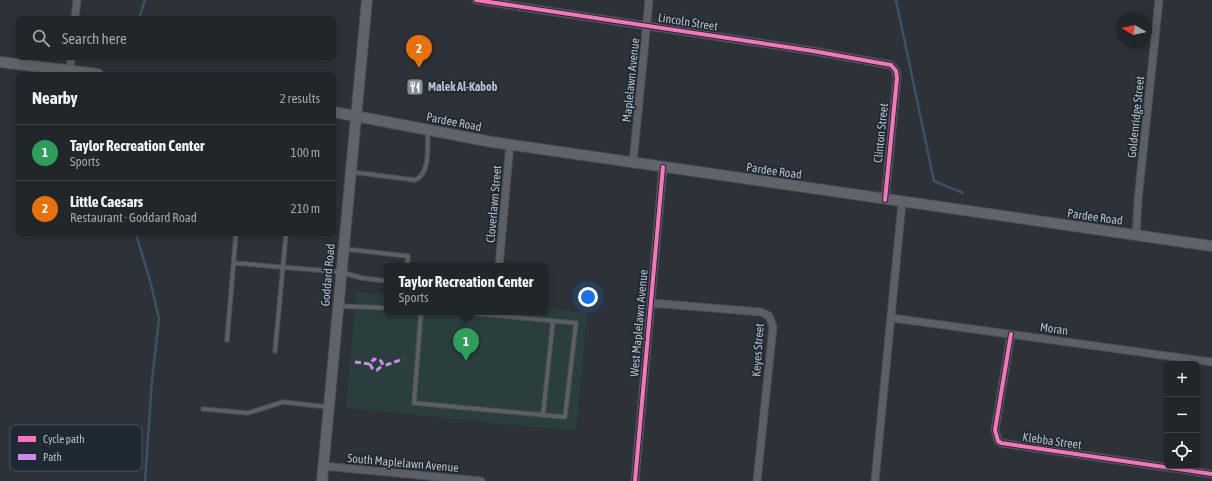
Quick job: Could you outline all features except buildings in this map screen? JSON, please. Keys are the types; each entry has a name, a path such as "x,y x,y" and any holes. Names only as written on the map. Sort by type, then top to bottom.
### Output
{"main road":[{"name":"Goddard Road","path":"322,481 367,0"},
{"path":"0,62 84,72"},
{"name":"Pardee Road","path":"336,112 510,144 633,163 902,203 1212,246"}],"street":[{"path":"75,16 77,0"},
{"name":"Lincoln Street","path":"476,0 885,63 894,69"},
{"name":"Maplelawn Avenue","path":"633,163 649,0"},
{"name":"Goldenridge Street","path":"1136,236 1138,200 1160,0"},
{"path":"70,70 71,60"},
{"name":"Clinton Street","path":"885,200 897,78 894,69"},
{"name":"Cloverlawn Street","path":"499,263 510,144"},
{"name":"West Maplelawn Avenue","path":"635,481 664,167"},
{"path":"875,481 902,203"},
{"name":"Keyes Street","path":"651,303 761,312 769,316 772,327 757,481"},
{"name":"Moran","path":"892,318 1212,362"},
{"name":"Klebba Street","path":"1011,334 995,430 998,441 1001,444 1212,474"},
{"name":"South Maplelawn Avenue","path":"323,466 481,481"}],"lane":[{"path":"351,172 415,180 420,178 425,171 428,130"},
{"path":"227,340 236,236"},
{"path":"275,351 286,236"},
{"path":"344,249 408,256 407,263"},
{"path":"234,263 341,272 362,278 384,281"},
{"path":"338,306 384,308"},
{"path":"421,315 414,403 565,417 576,323 490,315"},
{"path":"543,415 553,321"},
{"path":"203,408 248,413 283,402 329,408"}],"green space":[{"path":"356,292 384,295 384,315 548,315 548,309 587,313 576,431 346,408"}],"waterway":[{"path":"140,16 145,0"},
{"path":"896,0 934,181 963,193"},
{"path":"137,236 151,284 159,319 152,380 145,481"}],"marked path":[{"path":"355,362 370,364 374,359 381,361 383,365 386,365 403,359"},
{"path":"370,364 372,368 377,370 383,365"}],"cycle path":[{"path":"476,0 813,51 891,65 896,71 897,78 885,200"},
{"path":"635,481 663,167"},
{"path":"1011,334 995,430 998,441 1001,443 1212,474"}],"place":[{"name":"Little Caesars","path":"419,68"},
{"name":"Malek Al-Kabob","path":"415,87"},
{"name":"Taylor Recreation Center","path":"466,361"}]}
